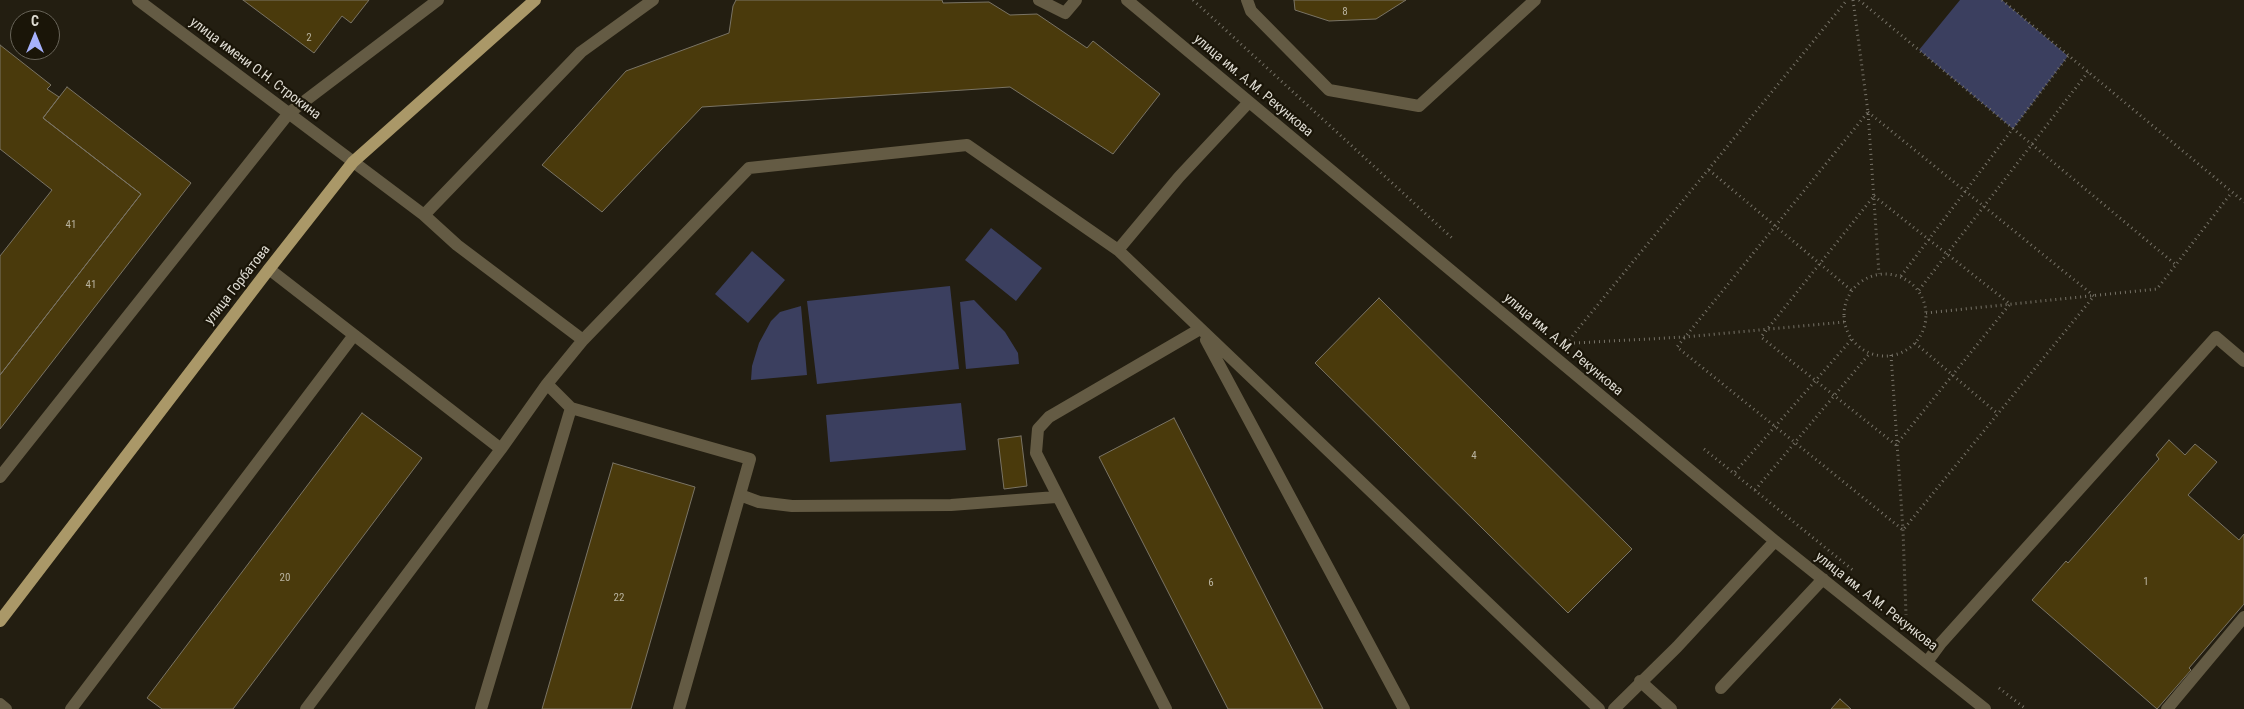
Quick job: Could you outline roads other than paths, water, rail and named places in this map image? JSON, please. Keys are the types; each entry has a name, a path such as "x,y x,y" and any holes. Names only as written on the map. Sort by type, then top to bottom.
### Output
{"main road":[{"name":"улица Горбатова","path":"0,621 268,269 353,162 535,0"}],"street":[{"name":"улица имени О.Н. Строкина","path":"138,0 424,215 458,245 583,340"},
{"path":"0,476 289,113 438,0"},
{"path":"424,215 581,52 653,0"},
{"path":"1039,0 1065,13 1076,0"},
{"name":"улица им. А.М. Рекункова","path":"1126,0 1775,541 1985,709"},
{"path":"1247,0 1251,11 1329,90 1420,106 1535,0"},
{"path":"1118,250 1179,177 1249,102"},
{"path":"306,709 548,384 583,340 749,168 967,145 1118,250 1599,709"},
{"path":"268,269 501,449"},
{"path":"1166,709 1056,497 1036,453 1038,429 1049,417 1200,330"},
{"path":"1200,330 1404,709"},
{"path":"71,709 354,335"},
{"path":"1927,662 1941,643 2216,337 2244,361"},
{"path":"548,384 571,408 750,459 679,709"},
{"path":"481,709 571,408"},
{"path":"740,495 759,502 792,506 951,505 1056,497"},
{"path":"1614,709 1640,681 1677,647 1775,541"},
{"path":"1721,688 1823,579"},
{"path":"2167,709 2244,617"},
{"path":"1640,681 1671,709"},
{"path":"0,704 6,709"}]}
